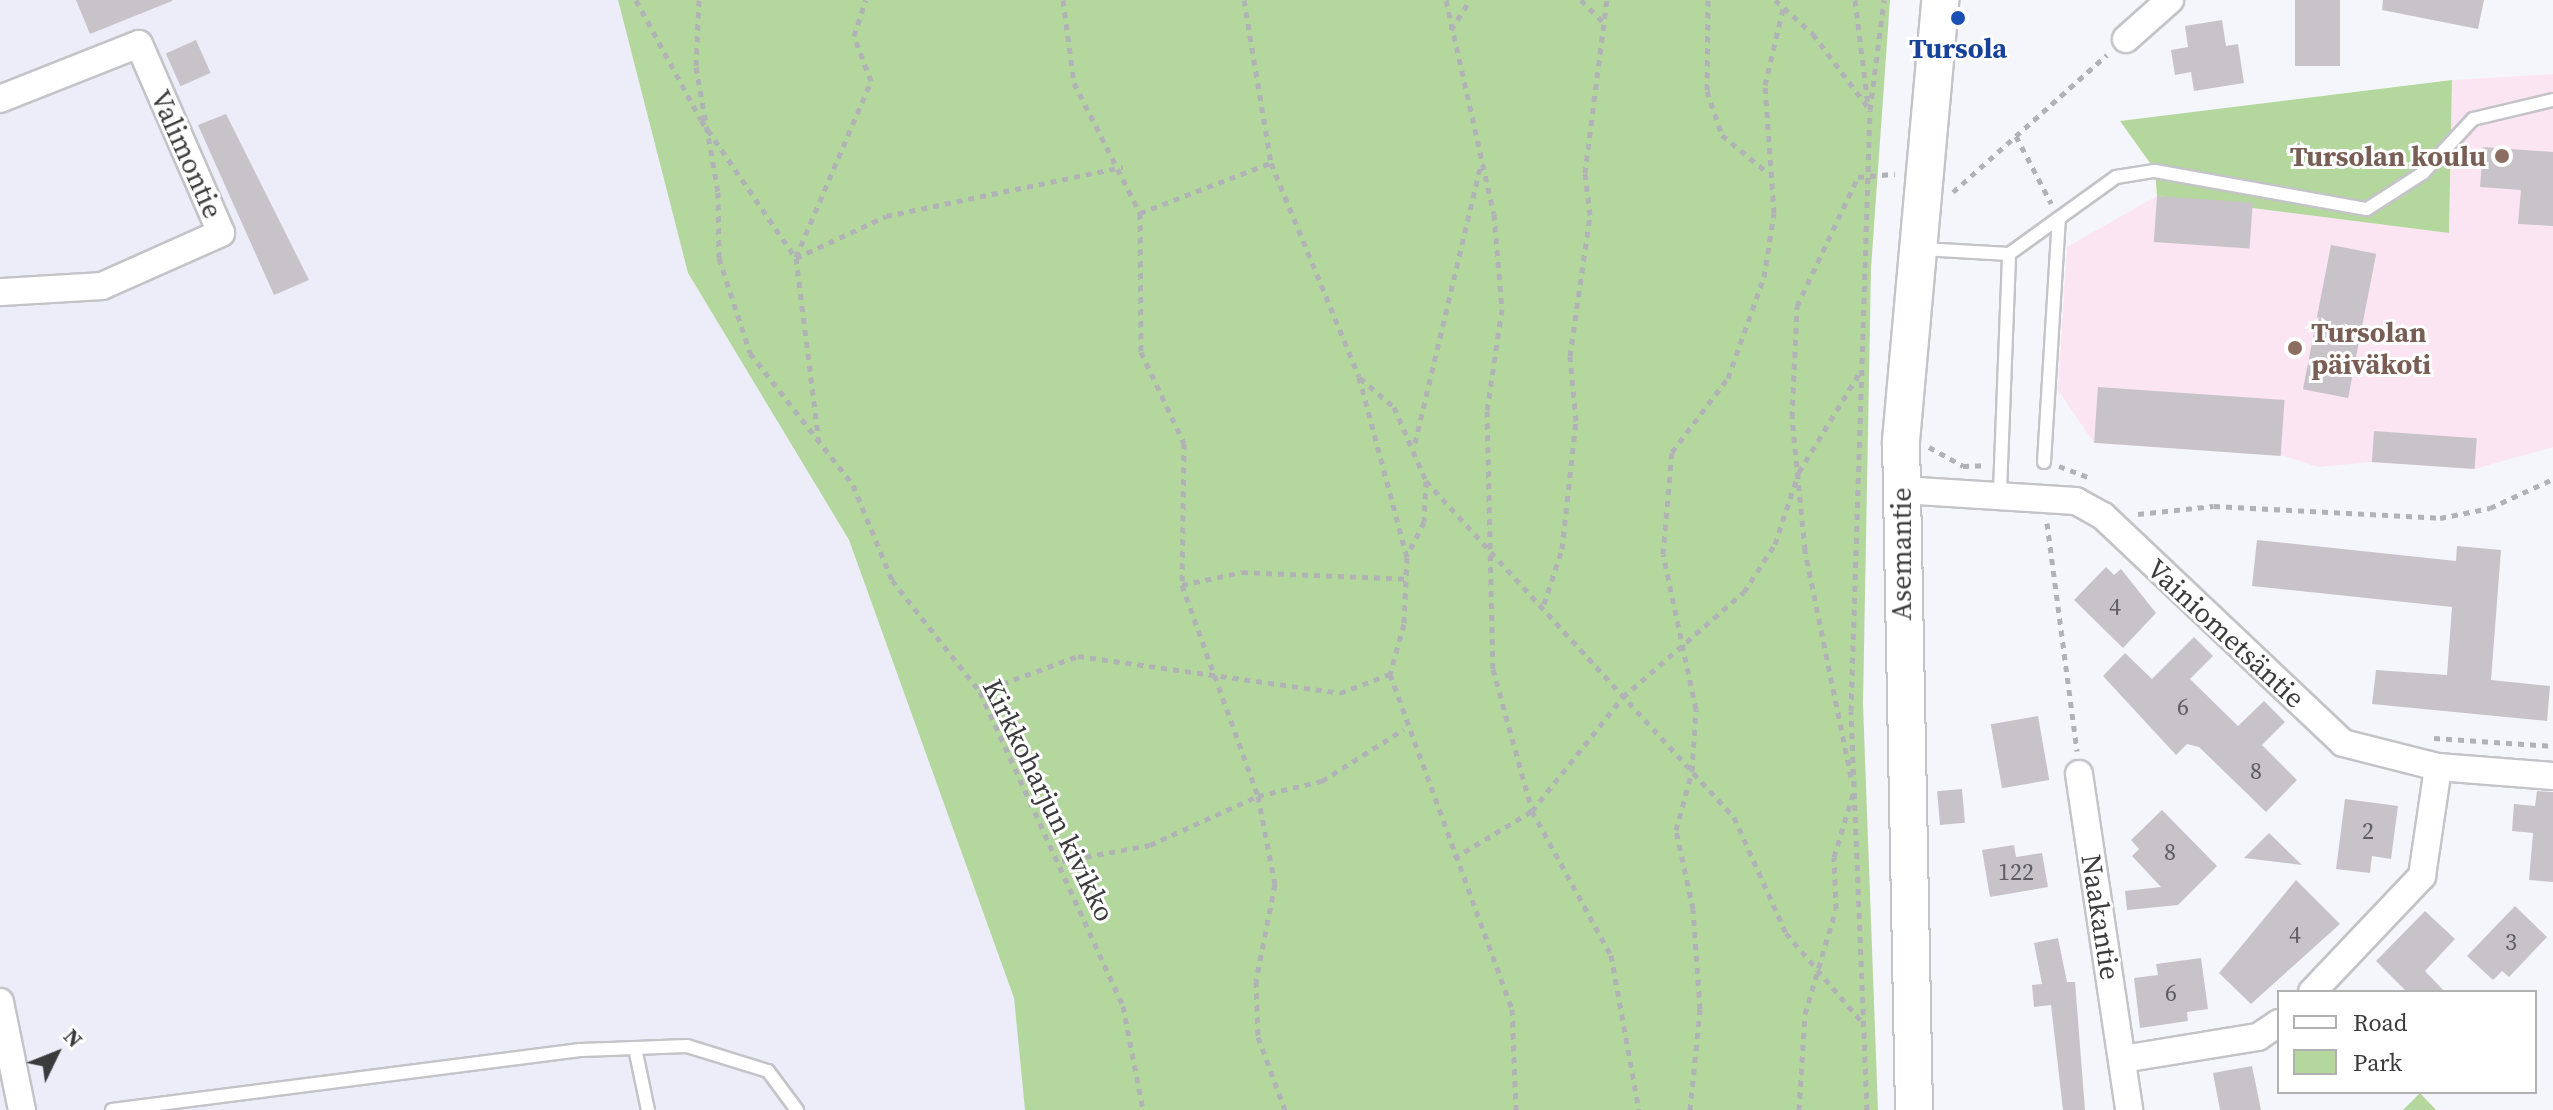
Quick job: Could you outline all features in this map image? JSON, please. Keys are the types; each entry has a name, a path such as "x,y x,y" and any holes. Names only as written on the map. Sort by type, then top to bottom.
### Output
{"main road":[{"name":"Asemantie","path":"1914,1110 1902,490 1916,248 1940,0"}],"street":[{"path":"2126,39 2170,0"},
{"name":"Valimontie","path":"0,99 139,44 221,233 102,286 0,292"},
{"name":"Vainiometsäntie","path":"1902,490 2000,478 2103,516 2343,743 2438,767 2553,776"},
{"path":"2314,990 2422,876 2438,767"},
{"name":"Naakantie","path":"2079,774 2129,1110"},
{"path":"0,1002 22,1110"},
{"path":"2123,1059 2258,1037 2277,1024"}],"lane":[{"path":"1916,248 2009,254 2116,177 2155,171 2367,209 2423,173 2473,119 2553,100"},
{"path":"2044,462 2059,219"},
{"path":"2000,478 2009,254"},
{"path":"635,1048 648,1110"},
{"path":"112,1110 635,1048 724,1053 768,1071 797,1110"}],"path":[{"path":"636,0 701,120 796,258 819,443"},
{"name":"Kirkkoharjun kivikko","path":"699,0 701,120 732,307 750,353 853,485 892,580 980,692 1062,861 1123,1006 1143,1110"},
{"path":"796,258 871,81 854,36 866,0"},
{"path":"1063,0 1074,83 1123,167 1140,213 1141,352 1184,443 1182,585 1258,796 1275,884 1256,981 1258,1037 1285,1110"},
{"path":"1244,0 1271,163 1359,377 1407,557 1404,624 1390,674 1404,729 1512,1009 1516,1110"},
{"path":"1446,0 1450,30 1494,214 1502,309 1487,411 1493,669 1532,811 1611,955 1639,1110"},
{"path":"1450,30 1470,0"},
{"path":"1581,0 1603,23"},
{"path":"1544,605 1562,549 1576,421 1570,356 1590,215 1585,173 1607,0"},
{"path":"1708,0 1707,91 1722,135 1768,174"},
{"path":"1775,0 1813,34 1870,110"},
{"path":"1855,0 1870,110"},
{"path":"1867,1110 1854,789 1860,372 1870,110 1884,0"},
{"path":"1690,1110 1700,1009 1693,909 1676,830 1692,771 1696,709 1684,640 1663,554 1672,452 1728,378 1759,291 1774,213 1768,174 1765,85 1783,9"},
{"path":"1921,201 1951,193 2126,39"},
{"path":"2016,136 2059,219"},
{"path":"1415,443 1481,162"},
{"path":"1140,213 1271,163"},
{"path":"796,258 886,216 1123,167"},
{"path":"1799,1110 1798,1069 1817,974 1836,909 1834,857 1854,789 1805,550 1792,417 1797,306 1835,215 1858,177 1868,173"},
{"path":"1454,858 1532,811 1623,697 1684,640 1744,592 1775,544 1799,472 1860,372"},
{"path":"1359,377 1394,407 1415,443 1426,481 1424,522 1407,557"},
{"path":"2138,514 2214,506 2440,518 2490,508 2553,479"},
{"path":"1426,481 1491,546 1623,697 1734,817 1786,933 1817,974 1863,1024"},
{"path":"2044,495 2079,774"},
{"path":"1182,585 1242,572 1406,579"},
{"path":"980,692 1078,656 1212,671 1340,693 1390,674"},
{"path":"1062,861 1150,845 1258,796 1322,781 1404,729"}],"shaded area":[{"path":"0,0 618,0 688,273 849,540 1014,998 1025,1110 0,1110"},
{"name":"Tursolan päiväkoti","path":"2553,74 2553,447 2475,469 2372,462 2318,467 2281,455 2094,443 2058,390 2067,247 2157,196 2449,233 2452,80"}],"green space":[{"path":"618,0 1890,0 1871,269 1863,704 1878,1110 1025,1110 1014,998 849,540 688,273"},
{"path":"2452,80 2449,233 2157,196 2155,170 2120,121"},
{"path":"2421,1094 2436,1110 2403,1110"}],"building":[{"path":"76,0 172,0 172,1 90,34"},
{"path":"2295,0 2340,0 2340,66 2295,66"},
{"path":"2383,0 2484,0 2478,29 2382,10"},
{"path":"2222,20 2226,46 2238,44 2244,83 2194,91 2191,72 2175,75 2171,50 2188,47 2185,26"},
{"path":"196,40 211,73 180,86 166,53"},
{"path":"226,114 309,280 274,295 198,125"},
{"path":"2483,147 2553,152 2553,226 2518,224 2521,190 2480,187"},
{"path":"2157,196 2253,203 2250,249 2154,242"},
{"path":"2331,245 2376,254 2348,398 2303,389"},
{"path":"2098,387 2285,400 2281,456 2094,443"},
{"path":"2374,431 2477,438 2475,469 2372,462"},
{"path":"2257,540 2456,561 2457,546 2501,550 2491,680 2550,686 2547,721 2372,704 2376,670 2447,675 2452,607 2252,586"},
{"path":"2106,567 2114,575 2121,569 2156,613 2123,648 2074,600"},
{"path":"2194,637 2213,656 2190,679 2238,726 2264,701 2285,722 2262,745 2297,780 2266,812 2199,747 2187,744 2176,755 2103,676 2125,653 2152,679"},
{"path":"2038,716 2049,780 2002,788 1991,724"},
{"path":"1962,789 1965,823 1940,825 1937,791"},
{"path":"2537,791 2553,792 2553,882 2529,880 2533,833 2512,831 2514,804 2535,806"},
{"path":"2345,799 2398,806 2391,859 2372,856 2370,873 2336,869"},
{"path":"2162,810 2217,866 2178,905 2127,910 2125,891 2161,887 2132,856 2139,849 2131,840"},
{"path":"2269,833 2302,865 2244,858"},
{"path":"2014,845 2016,857 2042,853 2048,887 1990,897 1982,850"},
{"path":"2296,880 2340,924 2251,1004 2219,973"},
{"path":"2515,906 2547,937 2509,977 2502,971 2493,980 2467,956"},
{"path":"2425,911 2455,939 2425,971 2443,990 2405,990 2376,961"},
{"path":"2058,938 2067,982 2075,982 2085,1110 2063,1110 2051,1005 2034,1007 2032,985 2042,984 2034,943"},
{"path":"2201,958 2208,1009 2187,1012 2188,1021 2140,1028 2134,978 2158,975 2156,964"},
{"path":"2252,1066 2261,1110 2220,1110 2213,1073"}],"place":[{"name":"Tursola","path":"1958,18"},
{"name":"Tursolan koulu","path":"2502,156"},
{"name":"Tursolan päiväkoti","path":"2295,348"}]}
